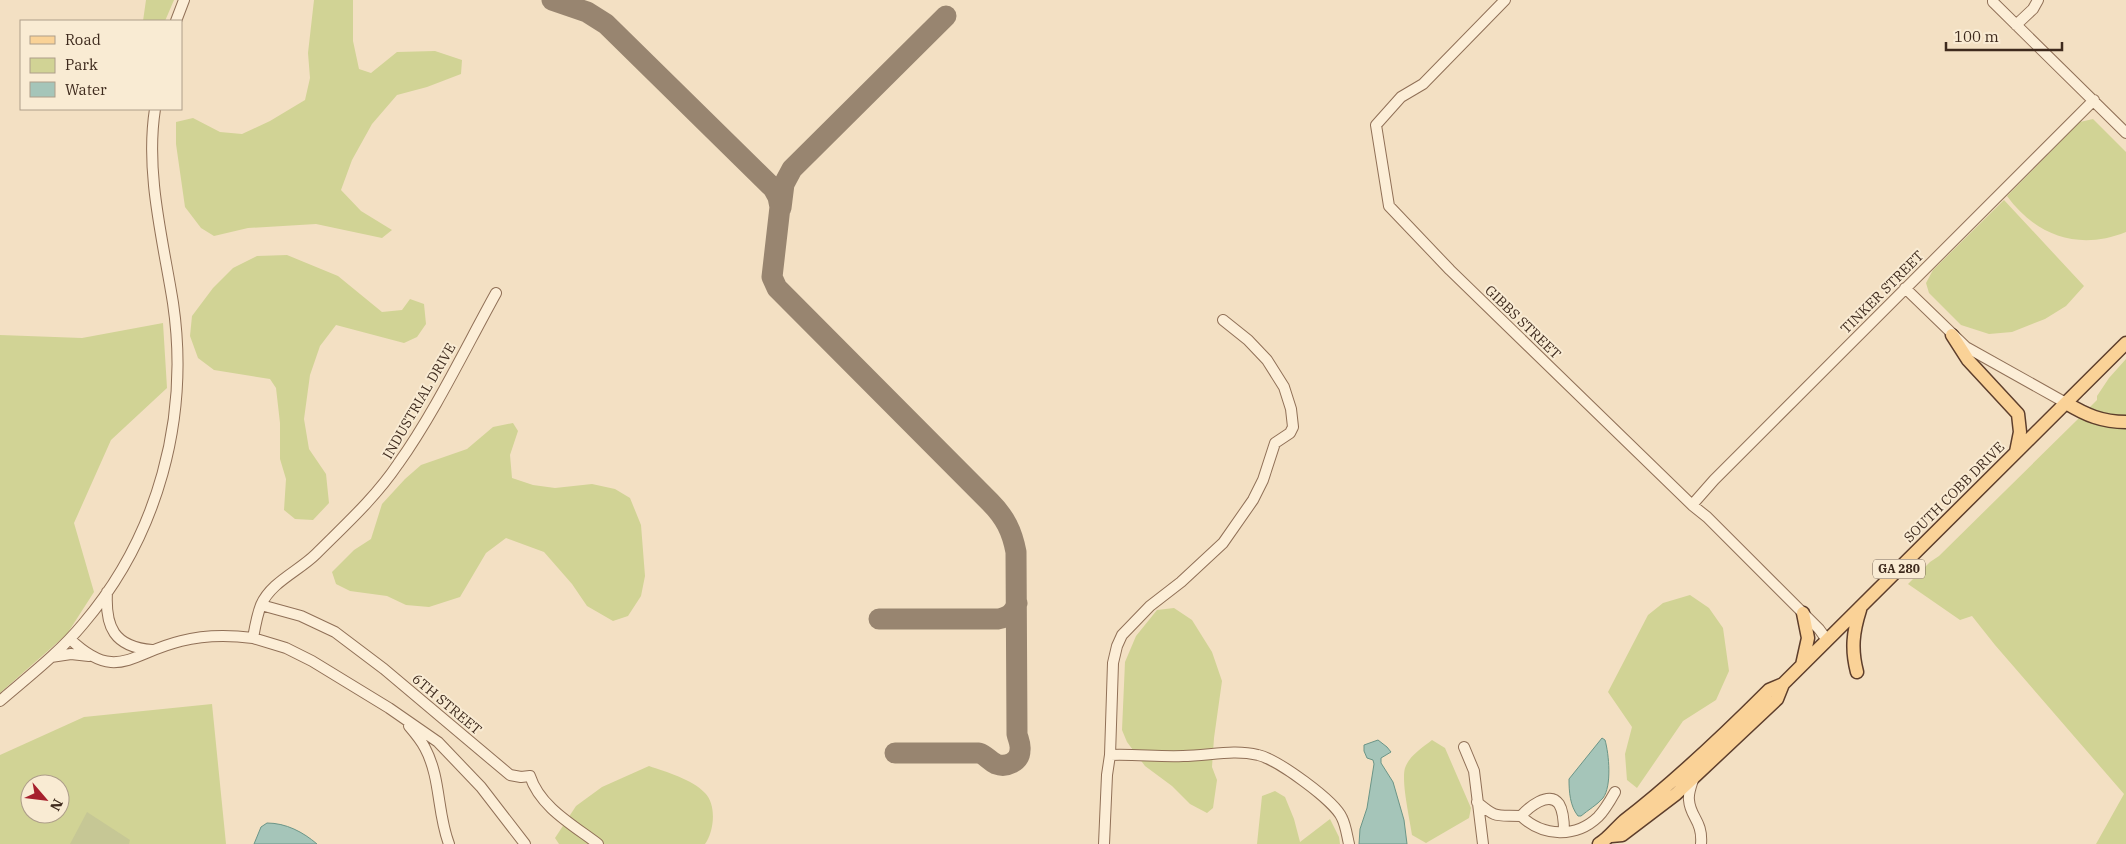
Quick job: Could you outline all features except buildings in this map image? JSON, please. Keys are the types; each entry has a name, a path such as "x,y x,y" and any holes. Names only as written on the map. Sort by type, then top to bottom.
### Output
{"main road":[{"path":"1952,335 1968,360 2018,414 2020,432 2016,452"},
{"name":"SOUTH COBB DRIVE","path":"1675,788 1769,690 1783,684 2126,343"},
{"path":"2066,403 2099,420 2126,422"},
{"path":"1857,672 1852,642 1860,607"},
{"path":"1802,665 1808,638 1804,614"},
{"name":"SOUTH COBB DRIVE","path":"1599,844 1611,836 1618,826 1675,788 1693,780 1777,700 1783,684"}],"street":[{"path":"176,20 184,0"},
{"name":"GIBBS STREET","path":"1505,0 1423,84 1401,97 1376,125 1389,206 1442,262 1692,505 1708,517 1804,614 1827,640"},
{"path":"2016,25 2033,9 2038,0"},
{"path":"1993,1 2126,132"},
{"name":"TINKER STREET","path":"1692,505 1714,480 2094,100"},
{"path":"0,701 70,639 108,592 128,558 151,510 162,477 174,425 176,335 154,179 155,110"},
{"path":"1906,288 1952,335 1974,352 2066,403"},
{"name":"INDUSTRIAL DRIVE","path":"253,638 261,605 274,587 310,561 373,496 398,465 425,421 496,293"},
{"path":"1104,844 1107,775 1110,755 1113,663 1117,646 1122,635 1150,606 1223,543 1253,500 1263,480 1275,443 1290,433 1293,427 1291,409 1284,387 1267,360 1248,340 1223,320"},
{"path":"108,592 108,622 114,633 130,645 153,650"},
{"name":"6TH STREET","path":"261,605 301,616 335,632 384,669 510,774 521,777 530,776 536,791 546,803 598,844"},
{"path":"50,658 63,654 90,656 106,662 123,662 153,650 194,638 228,636 253,638 286,648 306,658 438,742 460,763 525,844"},
{"path":"70,639 90,656"},
{"path":"402,718 419,739 430,758 434,771 441,820 449,844"},
{"path":"1464,747 1474,770 1483,844"},
{"path":"1110,755 1184,756 1230,752 1266,758 1284,767 1331,804 1342,818 1349,844"},
{"path":"1693,780 1688,800 1700,826 1701,844"},
{"path":"1675,788 1684,805 1691,809"},
{"path":"1478,802 1489,813 1522,816 1534,827 1553,833 1584,828 1606,808 1616,792"},
{"path":"1522,816 1535,803 1544,800 1556,802 1560,804 1564,820 1564,832"}],"green space":[{"path":"146,0 174,0 165,20 143,20"},
{"path":"314,0 353,0 353,41 359,69 371,73 397,52 435,51 462,60 461,74 427,87 397,95 372,124 352,160 341,190 361,211 392,230 382,238 316,224 248,228 214,236 201,228 185,207 176,144 176,122 193,118 220,132 242,134 270,121 305,100 310,78 308,53"},
{"path":"2093,119 2126,152 2126,232 2109,238 2075,240 2045,230 2031,221 2007,196 2080,122"},
{"path":"2004,200 2084,286 2066,306 2045,319 2012,332 1989,334 1961,325 1929,293 1926,283 1933,270"},
{"path":"287,255 338,276 382,312 402,310 410,299 424,304 426,324 417,337 404,343 336,325 320,346 310,375 304,419 309,449 326,474 329,503 313,520 295,519 284,510 286,479 280,459 280,423 276,388 270,379 214,370 198,358 190,336 192,316 213,288 233,268 257,256"},
{"path":"163,323 167,388 111,440 74,523 94,592 67,634 0,693 0,335 82,338"},
{"path":"2126,359 2126,844 2096,844 2124,794 1972,616 1960,620 1908,584 1930,562 1939,556 2097,400 2097,396 2109,378"},
{"path":"513,423 518,431 510,455 512,478 533,485 555,488 592,484 615,489 630,498 641,525 645,576 641,596 628,616 613,621 587,606 572,584 544,552 506,538 486,553 460,597 429,607 406,605 387,596 350,591 336,584 332,572 354,550 371,539 382,504 405,479 421,465 467,449 493,427"},
{"path":"1690,595 1709,608 1723,628 1729,671 1716,700 1683,721 1637,788 1627,780 1625,754 1632,727 1608,692 1648,615 1663,603"},
{"path":"1174,608 1192,620 1212,652 1222,681 1212,767 1217,780 1213,808 1207,813 1190,804 1172,786 1145,766 1127,742 1122,730 1125,662 1136,636 1157,610"},
{"path":"212,704 226,844 0,844 0,755 84,717"},
{"path":"1432,740 1445,748 1471,808 1469,818 1426,843 1412,835 1404,774 1407,764 1416,752"},
{"path":"649,766 686,780 700,788 709,798 713,819 705,844 559,844 555,838 576,806 602,787"},
{"path":"1275,791 1285,797 1294,819 1300,842 1330,819 1339,837 1340,844 1257,844 1262,796"},
{"path":"87,812 130,840 129,844 70,844"}],"water":[{"path":"1602,738 1605,740 1608,753 1609,778 1606,793 1598,803 1581,816 1578,816 1572,803 1569,779"},
{"path":"1378,740 1391,752 1381,758 1381,763 1393,782 1404,820 1407,844 1359,844 1360,829 1367,808 1374,764 1373,760 1367,758 1364,745"},
{"path":"267,823 274,823 294,829 317,844 254,844 261,827"}],"taxiway":[{"path":"552,0 587,12 606,24 773,188 778,197 780,207 772,277 777,288 990,502 1000,513 1010,531 1016,552 1017,734 1020,744 1018,758 1012,763 1000,765 979,753 895,753"},
{"path":"781,208 784,184 792,169 946,16"},
{"path":"879,619 998,619 1011,614 1017,603"}]}
